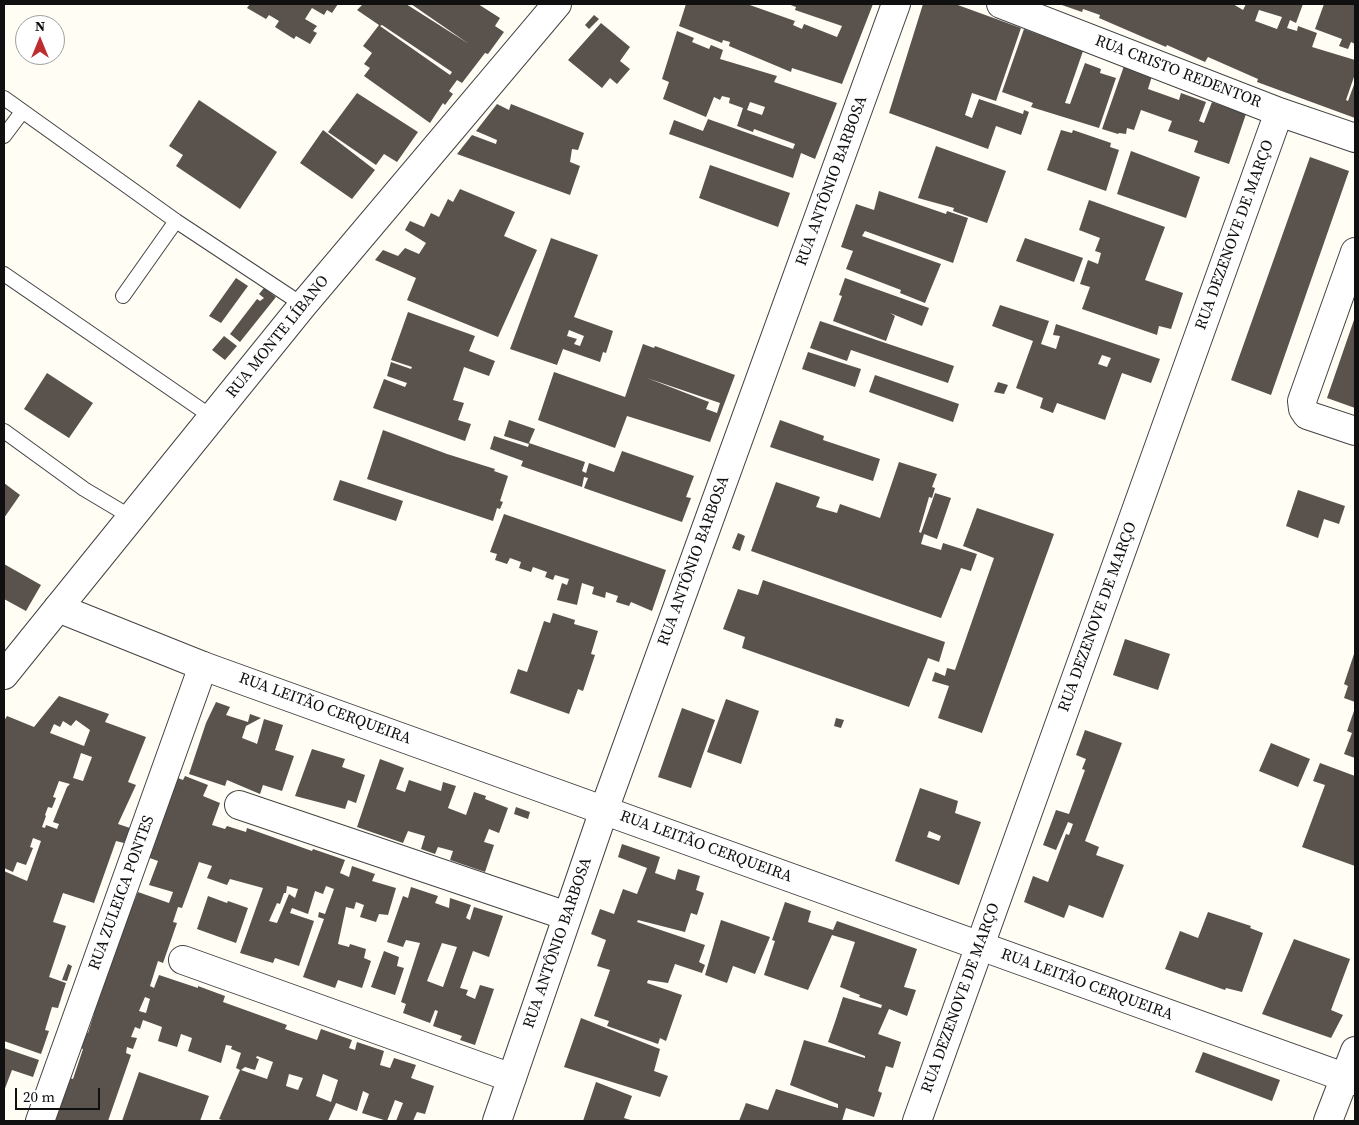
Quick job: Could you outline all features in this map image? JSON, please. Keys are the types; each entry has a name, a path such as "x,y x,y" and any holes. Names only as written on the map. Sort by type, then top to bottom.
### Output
{"street":[{"name":"RUA ANTÔNIO BARBOSA","path":"497,1121 604,810 896,4"},
{"name":"RUA CRISTO REDENTOR","path":"1001,4 1279,112 1355,138"},
{"name":"RUA MONTE LÍBANO","path":"4,675 303,305 555,5"},
{"name":"RUA DEZENOVE DE MARÇO","path":"917,1121 1279,112"},
{"path":"1355,252 1302,402 1303,409 1307,415 1355,431"},
{"name":"RUA LEITÃO CERQUEIRA","path":"58,608 203,666 1351,1079"},
{"name":"RUA ZULEICA PONTES","path":"40,1121 203,666"},
{"path":"239,805 568,916"},
{"path":"183,960 512,1078"},
{"path":"1328,1121 1351,1079 1355,1051"}],"lane":[{"path":"4,98 176,221 303,305"},
{"path":"4,136 22,112"},
{"path":"123,296 176,221"},
{"path":"4,274 212,417"},
{"path":"4,431 84,489 131,518"}],"building":[{"path":"250,4 338,4 332,13 327,10 324,15 312,8 305,19 317,26 313,31 317,33 310,44 296,36 294,39 275,27 279,21 269,15 266,19 247,8"},
{"path":"363,4 406,4 469,44 411,4 478,4 500,18 495,26 504,32 488,54 485,53 462,83 457,80 449,91 453,94 445,105 443,103 430,123 364,76 370,68 364,64 372,53 363,46 379,25 357,10","holes":["382,25 452,72 450,75 380,26"]},
{"path":"686,4 747,4 795,21 793,25 802,29 804,24 837,37 842,26 795,10 796,7 788,4 873,4 842,84 792,68 791,72 729,46 730,42 723,40 722,43 679,26"},
{"path":"923,4 955,4 1021,28 996,101 972,93 965,115 972,118 979,99 1023,114 1024,110 1029,112 1021,135 996,126 988,149 889,113"},
{"path":"1059,4 1233,4 1243,10 1246,4 1303,4 1296,23 1290,20 1287,28 1297,31 1298,26 1317,33 1312,47 1355,60 1355,74 1346,100 1348,101 1355,82 1355,118 1257,82 1258,79 1208,57 1205,62 1167,45 1166,47 1099,18 1100,15 1083,9 1082,12","holes":["1259,10 1282,17 1277,29 1255,21"]},
{"path":"1324,4 1355,4 1355,44 1351,42 1348,49 1339,46 1342,39 1315,29"},
{"path":"594,15 599,19 589,29 585,25"},
{"path":"601,23 630,47 620,61 630,69 617,84 610,78 602,88 568,60"},
{"path":"1024,29 1083,51 1065,103 1070,104 1085,63 1101,69 1100,73 1116,78 1099,128 1031,107 1033,103 1002,92"},
{"path":"677,31 694,38 692,42 709,49 711,45 723,50 720,59 777,76 774,82 837,103 815,159 801,153 793,178 669,134 674,120 703,131 708,119 793,149 795,144 754,129 753,132 737,126 743,108 729,103 730,98 722,96 720,100 714,97 706,117 663,99 669,82 662,79","holes":["750,102 765,107 762,115 747,110"]},
{"path":"1124,66 1152,76 1148,89 1179,100 1181,93 1206,102 1199,121 1204,123 1212,102 1246,114 1229,164 1194,152 1198,141 1168,131 1172,121 1141,110 1134,130 1127,128 1126,134 1118,134 1102,129"},
{"path":"357,93 418,132 397,162 384,154 376,165 328,132"},
{"path":"199,100 277,152 240,209 176,166 183,155 169,146"},
{"path":"497,104 509,110 511,104 584,133 578,150 572,149 570,162 580,166 570,195 457,154 472,135 496,144 497,140 476,131"},
{"path":"323,130 375,170 352,199 300,163"},
{"path":"1061,130 1072,133 1073,130 1111,143 1110,147 1119,150 1106,191 1047,170"},
{"path":"936,146 1006,171 987,223 953,211 954,208 918,198"},
{"path":"1131,151 1200,177 1186,218 1117,194"},
{"path":"1310,157 1349,171 1271,395 1231,380"},
{"path":"710,165 790,193 778,227 699,198"},
{"path":"460,189 515,212 504,236 537,250 498,337 407,300 416,278 375,260 383,250 398,256 405,248 419,254 426,243 405,230 410,221 424,227 431,213 439,217 448,199 453,202"},
{"path":"879,191 946,214 947,211 968,218 953,263 865,231 862,236 941,264 925,303 900,293 901,290 846,269 853,251 841,247 856,204 874,210"},
{"path":"1089,200 1165,227 1145,280 1183,293 1171,329 1159,326 1157,335 1082,309 1090,287 1080,284 1088,260 1098,264 1101,253 1095,251 1100,238 1079,230"},
{"path":"551,238 598,255 574,317 613,331 606,353 603,352 600,362 563,349 557,365 510,349","holes":["569,330 584,336 580,346 574,344 577,339 567,336"]},
{"path":"1025,238 1083,258 1074,282 1016,261"},
{"path":"236,278 248,286 221,323 209,316"},
{"path":"845,278 929,308 922,326 890,313 895,316 886,341 833,321 842,296 839,295"},
{"path":"264,288 276,297 240,342 230,334 257,299 260,301 264,298 259,294"},
{"path":"1000,305 1049,321 1041,344 1056,349 1060,336 1053,335 1056,324 1160,359 1151,383 1122,373 1105,420 1057,403 1053,413 1040,408 1043,398 1016,388 1033,341 992,326","holes":["1102,355 1111,358 1107,367 1098,364"]},
{"path":"408,312 475,336 469,351 495,361 489,376 464,367 453,400 464,403 458,420 471,424 465,441 373,408 384,379 405,387 407,383 387,376 391,362 411,369 412,367 391,360"},
{"path":"1355,317 1355,408 1327,398"},
{"path":"820,321 954,366 948,383 851,350 847,361 810,348"},
{"path":"224,336 237,346 225,360 212,350"},
{"path":"643,344 654,348 655,346 735,375 710,442 627,416 615,448 538,420 554,372 625,397","holes":["647,378 720,403 717,413 706,409 709,402"]},
{"path":"808,352 861,369 855,387 802,369"},
{"path":"47,373 93,403 69,438 24,409"},
{"path":"875,375 959,404 953,422 869,392"},
{"path":"998,382 1008,385 1004,394 994,392"},
{"path":"509,420 535,429 529,443 585,462 582,471 586,473 589,463 614,472 622,451 694,476 686,497 691,498 682,522 584,488 588,478 584,477 582,487 521,466 523,461 490,449 494,436 528,447 529,444 504,436"},
{"path":"780,420 824,436 823,440 880,459 873,481 770,447"},
{"path":"383,430 447,454 495,469 494,471 508,476 500,501 503,502 500,509 497,508 493,521 367,479"},
{"path":"899,462 937,474 932,487 935,488 932,498 929,497 919,532 921,533 935,493 951,498 937,539 924,534 921,544 941,550 943,543 977,554 971,571 961,568 941,618 751,551 776,482 820,497 816,507 837,513 840,504 880,518"},
{"path":"340,480 403,501 396,521 333,500"},
{"path":"4,483 20,495 4,518"},
{"path":"1298,490 1345,506 1339,524 1324,519 1318,538 1286,526"},
{"path":"977,508 1054,534 982,733 938,718 949,686 932,681 935,672 945,676 947,668 955,670 994,558 963,546"},
{"path":"504,514 666,570 652,611 631,602 629,606 616,602 618,596 606,592 605,598 592,594 594,587 582,583 577,605 557,600 562,583 567,585 569,579 555,575 553,580 545,577 547,572 533,567 531,572 519,568 521,562 510,558 507,564 495,560 497,554 490,552"},
{"path":"738,533 745,536 740,551 732,548"},
{"path":"4,564 41,585 26,611 4,599"},
{"path":"763,580 945,642 939,662 928,658 909,707 742,648 745,637 723,629 738,589 758,595"},
{"path":"553,613 575,620 574,624 598,631 591,654 595,655 583,691 578,689 569,714 510,693 518,669 527,672 544,621 550,623"},
{"path":"1125,639 1170,654 1158,690 1113,675"},
{"path":"1355,651 1355,702 1344,698 1348,686 1344,684"},
{"path":"59,696 109,714 105,722 146,737 128,782 136,785 118,824 130,828 124,843 116,841 94,903 63,893 53,922 66,926 49,977 66,983 58,1008 52,1007 45,1030 49,1031 41,1054 4,1041 4,871 27,881 41,841 33,838 30,847 33,848 26,865 17,862 13,872 4,868 4,721 7,716 34,727","holes":["76,720 90,730 84,746 50,733 54,724 60,727 63,721 71,726","81,753 92,757 83,781 73,778","59,781 70,784 67,787 53,822 59,824 57,829 46,825 45,828 42,827 48,807 52,808 56,798 53,797"]},
{"path":"726,699 759,711 741,764 707,752"},
{"path":"216,702 230,707 226,715 248,722 250,714 261,718 246,726 242,738 257,744 264,719 283,725 275,750 294,756 282,791 263,785 260,794 227,780 225,786 189,774 206,723"},
{"path":"682,708 715,720 691,788 658,777"},
{"path":"1355,708 1355,758 1344,754 1352,733 1347,731"},
{"path":"836,718 844,720 841,728 834,726"},
{"path":"1085,730 1122,743 1085,841 1099,847 1096,855 1124,865 1103,918 1069,905 1064,918 1024,902 1033,876 1048,882 1066,834 1069,835 1073,824 1068,822 1056,850 1043,845 1056,810 1069,814 1085,770 1082,769 1086,759 1076,755"},
{"path":"1271,743 1310,759 1298,787 1259,771"},
{"path":"312,749 345,759 342,767 365,775 356,803 348,800 345,809 295,796"},
{"path":"380,759 404,768 396,789 405,792 409,780 441,791 443,782 456,786 448,808 466,815 474,792 486,796 485,799 508,808 499,833 489,829 484,842 494,845 485,872 450,860 453,851 438,847 435,854 421,849 425,836 408,831 403,843 357,827"},
{"path":"1320,763 1355,776 1355,866 1302,847 1325,785 1313,781"},
{"path":"185,776 208,785 203,796 220,803 212,825 225,829 227,826 246,832 247,828 312,851 313,849 345,860 340,873 349,877 352,866 375,874 372,881 396,888 388,915 379,914 376,922 360,917 364,905 356,902 354,909 346,907 338,944 349,947 350,944 366,949 364,958 371,961 362,988 338,980 335,988 303,977 324,919 318,917 319,912 325,914 334,889 326,886 323,894 315,891 308,914 292,908 290,913 314,921 299,966 275,958 273,963 240,953 263,888 230,879 227,885 207,878 212,866 199,862 182,908 178,907 173,922 177,923 163,963 158,961 150,986 154,988 159,975 198,988 198,986 225,996 223,1002 287,1025 285,1029 317,1040 321,1029 352,1040 349,1048 355,1050 357,1042 384,1051 380,1065 390,1068 394,1058 416,1065 411,1078 434,1086 425,1114 417,1112 413,1121 396,1121 403,1103 395,1100 387,1121 362,1113 369,1094 363,1091 357,1111 336,1103 328,1121 225,1121 219,1119 240,1070 236,1068 241,1053 231,1049 232,1046 226,1045 221,1063 188,1051 192,1038 181,1034 177,1047 158,1041 162,1027 143,1020 140,1029 135,1027 131,1037 137,1038 133,1049 127,1047 126,1053 131,1055 108,1121 47,1121 69,1078 73,1079 83,1049 81,1048 78,1029 88,1033 94,1014 90,1012 138,892 169,903 173,892 149,885 158,861 147,857 178,778 183,780","holes":["287,886 298,889 295,898 289,894 277,923 269,921 277,903 280,904 284,893 286,893","145,997 150,999 146,1013 139,1011","257,1056 273,1062 267,1079 241,1070 245,1067 255,1070 259,1059 256,1058","289,1074 303,1078 298,1090 286,1086","323,1074 338,1080 331,1102 316,1096"]},
{"path":"920,788 958,801 955,813 981,822 959,885 895,861","holes":["929,831 941,836 939,841 927,837"]},
{"path":"516,807 530,812 528,819 514,814"},
{"path":"622,844 660,857 655,873 675,880 678,869 700,876 696,890 704,893 697,915 691,913 685,932 638,920 637,922 705,945 699,962 705,965 702,973 675,964 668,983 648,980 647,983 682,995 666,1041 660,1038 658,1044 607,1026 609,1021 594,1016 610,970 597,966 606,940 591,934 600,909 614,914 623,889 637,894 647,868 618,857"},
{"path":"411,887 438,896 435,903 449,908 450,898 471,905 466,918 470,920 474,907 503,916 489,957 473,951 460,988 468,990 466,995 475,999 480,985 494,989 475,1045 460,1040 462,1036 433,1026 438,1011 435,1010 430,1023 403,1013 406,1004 401,1002 420,943 406,940 403,947 387,942 403,896 408,898","holes":["442,943 457,947 443,987 427,981"]},
{"path":"208,896 248,908 236,943 197,929"},
{"path":"785,902 811,911 808,922 833,930 837,921 917,949 904,987 916,990 907,1016 889,1009 878,1034 901,1042 893,1068 886,1066 878,1091 882,1093 874,1117 846,1108 842,1121 739,1121 746,1103 768,1110 776,1089 838,1108 838,1104 790,1085 804,1040 865,1058 865,1056 828,1042 843,997 881,1008 882,1005 859,997 860,995 840,987 855,942 832,935 808,990 764,975 775,941 772,940"},
{"path":"1208,912 1251,926 1250,928 1263,933 1242,992 1226,988 1225,990 1165,969 1180,931 1198,938"},
{"path":"721,920 770,937 755,974 733,966 727,983 705,975"},
{"path":"1294,939 1350,959 1331,1010 1343,1015 1331,1038 1262,1014"},
{"path":"384,951 399,957 397,966 404,968 395,995 371,987"},
{"path":"68,964 72,966 67,981 62,980"},
{"path":"581,1018 660,1049 654,1071 668,1076 660,1097 564,1067"},
{"path":"4,1048 39,1060 33,1077 12,1070 4,1091"},
{"path":"1203,1052 1280,1080 1272,1101 1195,1072"},
{"path":"139,1072 209,1096 200,1121 122,1121"},
{"path":"596,1082 632,1096 624,1118 634,1121 583,1121"}]}
